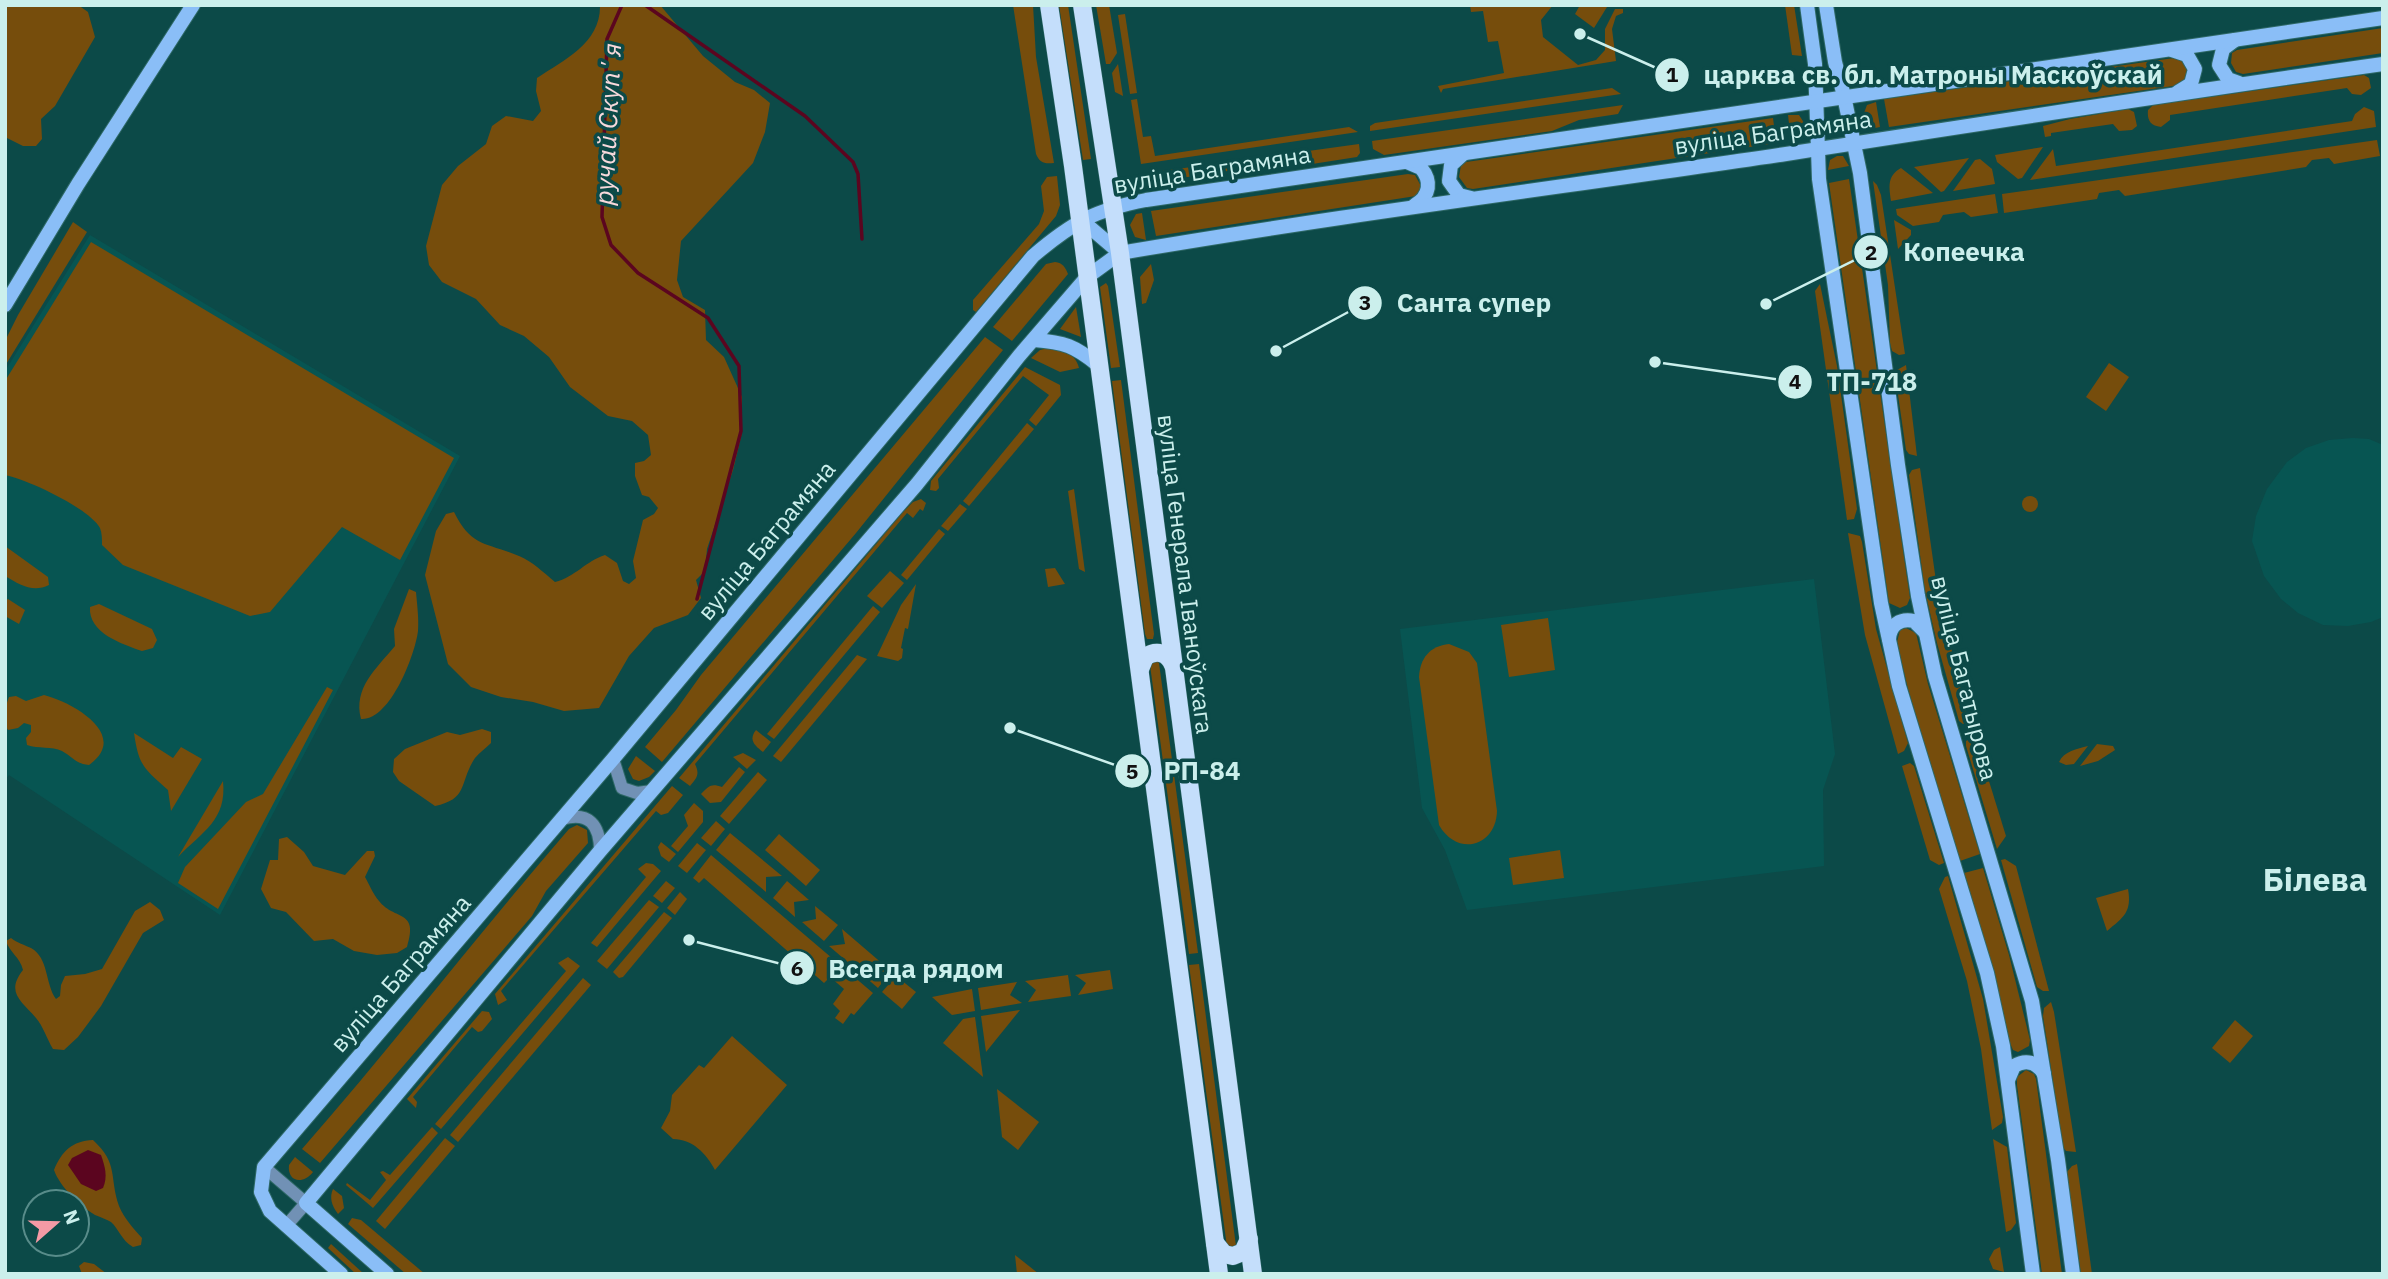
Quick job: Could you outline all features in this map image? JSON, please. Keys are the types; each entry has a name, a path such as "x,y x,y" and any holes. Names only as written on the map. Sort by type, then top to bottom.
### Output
{"main road":[{"path":"1049,5 1136,634 1220,1274"},
{"name":"вуліца Генерала Іваноўскага","path":"1082,5 1120,253 1253,1274"},
{"path":"1136,634 1144,644 1152,647 1162,644 1169,630"},
{"path":"1140,669 1145,657 1153,653 1166,655 1173,665"},
{"path":"1215,1243 1224,1254 1233,1256 1243,1252 1249,1239"},
{"path":"1220,1274 1229,1265 1239,1264 1247,1267 1253,1274"}],"street":[{"path":"5,305 78,184 193,5"},
{"path":"1807,5 1815,64 1819,178 1881,603 1903,698 1987,973 2003,1046 2032,1274"},
{"name":"вуліца Багатырова","path":"1826,5 1835,62 1854,143 1918,596 1935,676 2032,1001 2073,1274"},
{"name":"вуліца Баграмяна","path":"264,1167 613,759 1033,256 1060,232 1080,219 1113,207 1146,200 2383,18"},
{"path":"2236,40 2223,49 2220,65 2228,79 2244,83"},
{"path":"2172,50 2187,55 2195,69 2191,84 2177,93"},
{"name":"вуліца Баграмяна","path":"306,1203 600,851 908,495 1087,277 1120,253 1414,206 1818,149 2383,64"},
{"path":"1468,153 1454,160 1448,170 1449,181 1459,195 1476,197"},
{"path":"1406,162 1421,168 1429,182 1427,194 1414,206"},
{"path":"1080,219 1120,253"},
{"path":"1034,340 1059,342 1078,348 1098,365"},
{"path":"1881,603 1892,613 1902,614 1911,610 1918,596"},
{"path":"1889,641 1890,630 1903,620 1919,624 1926,633"},
{"path":"613,759 622,788 637,793 652,790"},
{"path":"562,819 582,816 591,821 600,838 600,851"},
{"path":"2003,1046 2008,1054 2022,1058 2032,1054 2039,1039"},
{"path":"2008,1080 2010,1070 2023,1062 2039,1066 2044,1076"},
{"path":"264,1167 387,1274"},
{"path":"264,1167 261,1192 270,1211 341,1274"},
{"path":"286,1226 306,1203"}],"shaded area":[{"path":"5,5 78,5 88,12 95,37 55,106 41,119 42,139 36,146 23,146 5,137"},
{"path":"600,5 660,5 703,56 735,82 754,90 770,103 765,132 753,163 681,241 677,280 683,297 705,310 706,340 724,357 742,397 742,433 733,470 707,549 705,571 696,580 701,598 688,615 654,628 629,656 599,708 564,711 501,697 471,687 448,664 425,575 436,531 446,514 454,512 474,538 524,558 555,582 569,577 605,555 617,563 623,581 629,584 636,578 633,561 643,520 654,514 658,508 649,497 642,495 635,476 635,463 644,461 651,455 648,435 632,421 608,416 570,387 549,357 524,336 500,325 476,299 442,282 429,265 426,246 442,185 458,166 486,144 492,126 506,116 533,121 541,111 536,91 537,78 569,57 588,40 599,18"},
{"path":"1013,5 1033,5 1036,57 1054,163 1043,162 1036,154"},
{"path":"1059,5 1068,5 1091,159 1083,160"},
{"path":"1096,5 1109,5 1117,53 1110,64 1106,64"},
{"path":"1470,5 1553,5 1541,20 1543,37 1578,65 1596,60 1605,50 1605,29 1615,9 1623,9 1623,13 1616,16 1612,29 1616,61 1443,89 1441,93 1438,86 1504,73 1498,41 1488,42 1483,11 1471,12"},
{"path":"1580,5 1607,7 1594,28 1575,14"},
{"path":"1785,5 1794,5 1802,56 1792,55"},
{"path":"1125,14 1137,93 1130,94 1118,15"},
{"path":"2383,28 2383,53 2243,74 2236,72 2231,63 2232,53 2237,50"},
{"path":"2182,58 2190,67 2185,82 2180,85 1889,127 1884,99"},
{"path":"1118,64 1123,96 1115,92 1112,73"},
{"path":"2364,75 2369,78 2371,88 2361,95 2352,94 2347,88 2170,115 2170,120 2161,127 2152,124 2148,117 2148,110 2153,105"},
{"path":"1612,88 1621,94 1370,131 1370,126 1375,123"},
{"path":"1137,99 1143,137 1151,136 1155,156 1349,127 1358,132 1141,164 1131,100"},
{"path":"1876,102 1880,127 1875,128 1867,124 1864,113 1867,105"},
{"path":"1623,105 1618,114 1579,120 1552,131 1384,155 1373,149 1372,141"},
{"path":"2364,107 2374,111 2376,127 2030,180 2053,149 2056,166 2352,121 2355,114"},
{"path":"2128,109 2134,112 2137,126 2132,130 2119,131 2113,124 2051,133 2051,136 2045,137 2043,126"},
{"path":"1788,115 1799,115 1806,126 1802,138 1791,141"},
{"path":"1773,118 1776,143 1473,189 1467,188 1459,177 1461,165 1466,162"},
{"path":"2377,140 2380,156 2334,164 2329,158 2312,160 2306,167 2125,196 2119,190 2099,193 2097,199 2004,213 2002,194"},
{"path":"1359,144 1360,153 1357,157 1293,167 1254,167 1148,183 1147,178 1155,172"},
{"path":"2043,147 2022,178 2018,179 1997,162 1995,155"},
{"path":"1843,156 1849,166 1828,170 1830,160"},
{"path":"1969,158 1941,192 1914,167"},
{"path":"1980,159 1992,169 1995,184 1953,191 1975,160"},
{"path":"1901,168 1933,193 1891,201 1891,178"},
{"path":"1415,175 1422,188 1416,196 1156,236 1151,211"},
{"path":"1057,176 1060,205 1056,216 976,312 973,310 973,300 1039,224 1044,211 1041,186 1047,177"},
{"path":"1849,179 1910,598 1907,605 1900,608 1889,603 1829,183"},
{"path":"1873,181 1881,195 1905,354 1899,355 1892,351 1890,343 1888,285"},
{"path":"1995,194 1998,213 1971,217 1964,212 1943,215 1939,222 1913,226 1897,215 1896,209"},
{"path":"1142,213 1146,240 1135,237 1130,225 1136,214"},
{"path":"1894,220 1911,230 1911,235 1898,249"},
{"path":"73,222 87,232 5,366 5,341"},
{"path":"90,235 460,456 220,915 9,775 5,780 5,371"},
{"path":"91,242 454,458 400,560 342,527 270,612 250,616 123,565 102,545 100,528 84,512 42,489 5,475 5,381"},
{"path":"1060,263 1068,274 1012,341 993,327 1046,264"},
{"path":"1151,264 1154,280 1146,303 1142,304 1140,277"},
{"path":"1106,283 1120,367 1111,368 1100,287"},
{"path":"1820,284 1837,366 1857,509 1854,519 1847,520 1815,291"},
{"path":"1076,307 1081,337 1060,329"},
{"path":"985,337 1003,350 856,533 662,762 645,747 701,675"},
{"path":"1048,348 1071,355 1079,368 1060,372 1031,358 1040,350"},
{"path":"2109,363 2129,377 2106,411 2086,397"},
{"path":"1906,365 1917,456 1906,450 1895,374"},
{"path":"1025,367 1060,385 1061,395 1036,426 1029,420 1049,395 1023,376 938,479 939,488 936,491 930,490 931,481"},
{"path":"1121,380 1153,639 1147,639 1145,634 1112,381"},
{"path":"1027,423 1034,429 969,506 963,501"},
{"path":"2369,439 2383,445 2383,617 2348,626 2323,625 2298,613 2281,599 2264,576 2252,541 2256,516 2267,489 2287,462 2306,448 2329,440"},
{"path":"1920,468 1937,588 1969,723 1963,724 1959,721 1925,591 1909,475 1912,470"},
{"path":"1074,489 1085,572 1079,569 1068,491"},
{"path":"2030,496 2038,504 2030,512 2022,504"},
{"path":"921,499 926,503 923,511 920,509 913,518 907,513 695,764 697,776 690,786 679,778 904,511 913,502"},
{"path":"960,504 967,509 948,531 941,526"},
{"path":"939,529 945,534 907,580 901,575"},
{"path":"1848,533 1860,536 1862,542 1876,629 1908,743 1904,751 1898,754 1865,635"},
{"path":"5,546 48,577 49,585 32,588 5,576"},
{"path":"1055,568 1065,584 1048,587 1045,569"},
{"path":"890,571 904,583 882,608 867,596"},
{"path":"1814,579 1835,754 1823,790 1824,866 1467,910 1445,850 1422,808 1400,629"},
{"path":"916,584 908,629 905,628 901,648 902,658 898,661 877,656 901,605"},
{"path":"409,589 416,592 418,616 418,631 412,655 391,698 372,717 361,719 359,708 363,688 395,646 394,629"},
{"path":"8,599 25,610 19,624 5,616 5,601"},
{"path":"99,604 152,629 157,640 153,648 142,651 116,641 100,631 94,624 90,607"},
{"path":"873,606 880,612 774,739 767,734"},
{"path":"1548,618 1555,670 1509,677 1501,625"},
{"path":"1906,628 1916,633 1928,684 1980,854 1960,861 1908,689 1897,642 1900,630"},
{"path":"1449,644 1469,652 1477,663 1497,811 1490,833 1474,844 1456,841 1439,825 1419,677 1421,664 1427,654 1436,647"},
{"path":"857,655 867,659 781,762 773,756"},
{"path":"1155,659 1159,663 1198,953 1189,954 1150,665"},
{"path":"327,687 333,690 218,909 178,883 185,867 246,802 263,794"},
{"path":"44,695 82,712 101,732 104,742 100,754 89,765 78,762 58,749 27,745 26,738 31,732 31,725 24,723 18,728 8,730 5,714 9,697 16,696 26,701"},
{"path":"482,729 491,732 491,743 475,758 458,794 446,803 435,806 399,781 393,772 394,759 405,749 447,732 460,735"},
{"path":"756,730 771,742 763,752 753,740"},
{"path":"134,733 173,758 181,747 202,759 171,811 168,790 144,766"},
{"path":"1975,736 2006,836 1997,849 1966,746 1966,741"},
{"path":"2097,744 2113,746 2115,750 2098,761 2080,766"},
{"path":"2088,746 2074,764 2059,762 2067,753"},
{"path":"743,753 756,760 747,769 733,757"},
{"path":"636,756 655,771 639,781 633,779 628,769"},
{"path":"1910,763 1914,766 1944,863 1939,865 1930,860 1902,766"},
{"path":"739,767 745,772 721,802 710,803 701,794 710,786 722,787"},
{"path":"758,772 767,780 729,824 720,816"},
{"path":"223,781 221,806 217,815 178,857"},
{"path":"672,786 683,795 668,813 661,815 656,811 501,991 507,1000 498,1005 495,994"},
{"path":"694,803 703,811 703,822 678,852 671,846 688,826 684,815"},
{"path":"716,821 725,829 711,846 701,838"},
{"path":"577,825 587,830 588,843 546,891 532,916 320,1163 302,1149 535,869 569,829"},
{"path":"730,833 782,876 766,877 766,892 716,850"},
{"path":"779,834 820,870 806,886 765,850"},
{"path":"287,837 304,852 313,866 345,875 367,851 374,851 375,856 365,877 379,901 408,921 410,935 407,947 397,953 377,955 354,951 333,939 314,941 286,912 271,908 261,889 270,860 278,860 279,839"},
{"path":"661,842 676,854 669,862 661,856 658,847"},
{"path":"697,843 706,850 687,873 678,866"},
{"path":"1560,850 1564,878 1513,885 1509,858"},
{"path":"711,855 873,993 854,1015 851,1013 843,1024 835,1018 840,1011 833,1004 844,989 830,977 824,983 704,878 699,883 693,878"},
{"path":"2005,859 2016,866 2049,991 2037,987 2001,860"},
{"path":"646,863 653,864 661,871 597,947 591,943 646,877 638,869"},
{"path":"1983,868 2009,955 2030,1040 2029,1046 2018,1052 2013,1050 2010,1043 1964,873"},
{"path":"1948,876 1983,999 2003,1117 2002,1123 1992,1130 1981,1049 1967,981 1939,889"},
{"path":"666,881 675,888 662,903 653,896"},
{"path":"787,881 809,900 794,902 795,917 773,898"},
{"path":"2128,889 2128,909 2107,931 2096,898"},
{"path":"680,892 687,899 675,915 667,908"},
{"path":"649,900 659,907 607,969 597,961"},
{"path":"150,902 160,910 164,920 143,933 101,1006 78,1037 64,1050 53,1049 38,1021 18,996 15,985 23,970 6,941 11,938 37,952 56,999 60,996 65,976 102,969 135,911"},
{"path":"815,906 838,925 824,941 802,922 816,919"},
{"path":"664,912 672,918 623,977 619,978 613,972"},
{"path":"842,929 891,971 878,988 829,946 845,944"},
{"path":"568,957 580,966 441,1129 435,1124 566,971 558,963"},
{"path":"1199,964 1236,1246 1233,1250 1227,1247 1189,965"},
{"path":"1110,970 1113,989 1078,995 1086,983 1075,975"},
{"path":"1068,975 1071,996 1028,1002 1036,990 1025,981"},
{"path":"896,976 916,992 902,1009 882,992"},
{"path":"583,978 591,985 458,1142 450,1135"},
{"path":"1017,982 1010,995 1022,1003 981,1010 978,988"},
{"path":"972,989 975,1011 952,1015 932,997"},
{"path":"2051,1002 2076,1152 2066,1151 2063,1147 2043,1016 2044,1008"},
{"path":"1020,1010 986,1052 981,1016"},
{"path":"482,1011 489,1012 492,1019 482,1031 478,1032 472,1027 413,1097 417,1102 416,1108 407,1099"},
{"path":"975,1017 983,1077 943,1043 963,1019"},
{"path":"2235,1020 2253,1036 2230,1063 2212,1048"},
{"path":"732,1036 787,1085 715,1170 698,1148 686,1141 673,1139 661,1128 670,1111 672,1095 699,1065 704,1068"},
{"path":"2026,1070 2034,1074 2036,1079 2062,1274 2042,1274 2017,1085 2017,1077"},
{"path":"997,1089 1039,1122 1018,1150 1002,1137"},
{"path":"432,1127 438,1133 373,1208 346,1185 347,1183 370,1200 386,1180 380,1172 390,1175"},
{"path":"445,1138 455,1146 385,1229 376,1221"},
{"path":"1993,1139 2007,1147 2016,1223 2006,1232"},
{"path":"93,1140 107,1156 119,1206 142,1238 141,1245 133,1247 111,1222 91,1212 91,1188 64,1188 57,1176 54,1170 64,1152 79,1142"},
{"path":"88,1150 101,1155 105,1168 103,1188 96,1191 81,1184 68,1165 72,1158"},
{"path":"295,1157 313,1172 305,1179 296,1180 290,1175 289,1165"},
{"path":"2077,1164 2092,1274 2081,1274 2066,1173"},
{"path":"333,1189 342,1196 344,1208 338,1214 332,1202"},
{"path":"352,1218 361,1220 425,1274 406,1274 348,1224"},
{"path":"331,1244 364,1274 356,1274 328,1248"},
{"path":"2000,1247 2004,1272 1993,1269 1989,1259 1994,1250"},
{"path":"1015,1255 1039,1274 1017,1274"},
{"path":"84,1262 94,1264 107,1274 82,1274 79,1266"}],"waterway":[{"name":"ручай Скупʼя","path":"622,5 607,39 602,217 611,245 638,273 708,318 739,366 741,431 697,599"},
{"path":"645,5 805,116 853,162 858,174 862,239"}],"place":[{"name":"царква св. бл. Матроны Маскоўскай","path":"1580,34"},
{"name":"Копеечка","path":"1766,304"},
{"name":"Санта супер","path":"1276,351"},
{"name":"ТП-718","path":"1655,362"},
{"name":"РП-84","path":"1010,728"},
{"name":"Всегда рядом","path":"689,940"}],"district":[{"name":"Білева","path":"2315,879"}]}
